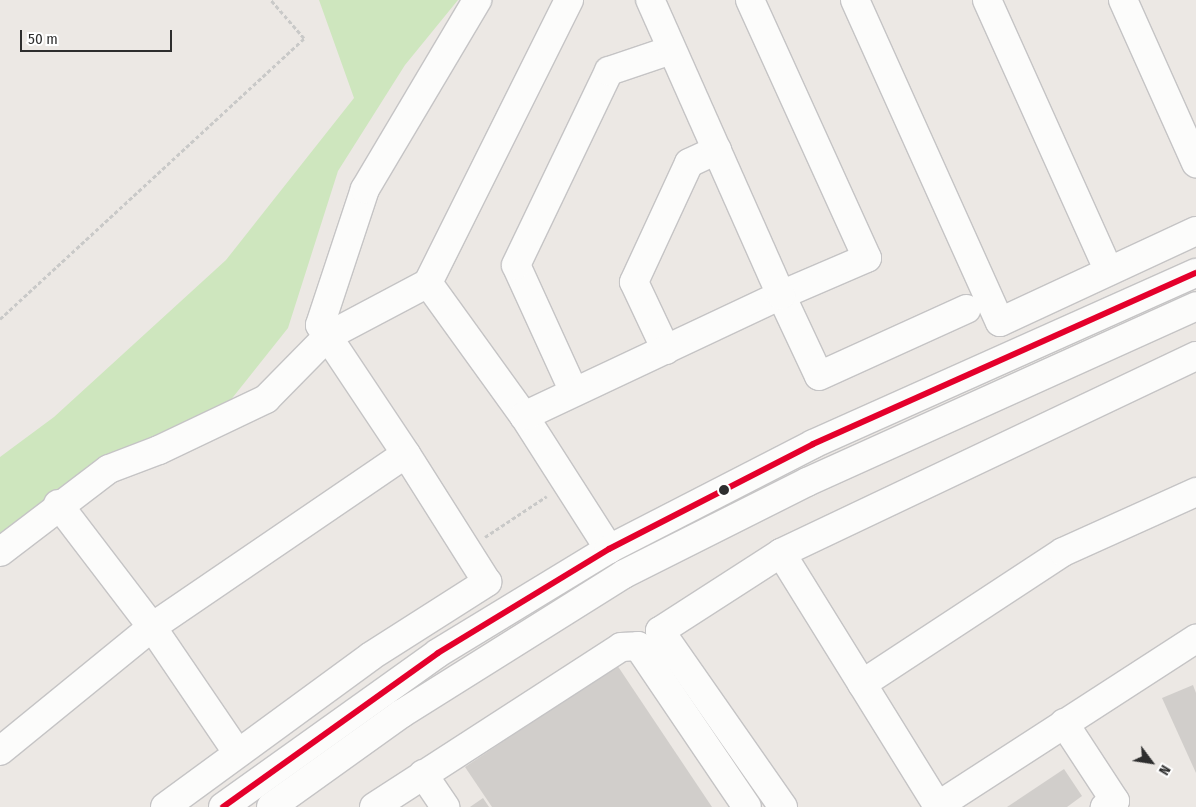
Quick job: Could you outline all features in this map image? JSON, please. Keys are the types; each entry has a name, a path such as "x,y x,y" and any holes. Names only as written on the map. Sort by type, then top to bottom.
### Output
{"street":[{"path":"165,807 237,752 371,656 487,582 406,454 320,325 365,189 478,0"},
{"path":"0,552 58,504 109,469 159,450 266,398 328,336 428,283 569,0"},
{"path":"650,0 819,376 967,309"},
{"path":"524,416 573,390 666,350 781,295 867,258 750,0"},
{"path":"855,0 1000,322 1196,231"},
{"path":"987,0 1109,272"},
{"path":"1123,0 1196,163"},
{"path":"573,390 516,265 609,71 671,50"},
{"path":"666,350 634,282 689,163 717,150"},
{"path":"223,807 438,653 609,549 813,444 1196,273"},
{"path":"428,283 524,416 609,549"},
{"path":"271,807 401,714 624,574 807,482 1196,306"},
{"path":"783,807 660,631 781,553 1196,356"},
{"path":"0,751 152,627 406,454"},
{"path":"862,684 1063,552 1196,492"},
{"path":"58,504 152,627 237,752"},
{"path":"781,553 937,806 1196,639"},
{"path":"374,807 621,647 638,646 747,807"},
{"path":"1064,723 1115,801 1105,807"},
{"path":"423,774 445,807"}],"path":[{"path":"0,319 304,38 271,0"},
{"path":"466,549 566,483"}],"green space":[{"path":"319,0 458,0 405,65 338,171 288,328 214,421 0,547 0,457 54,417 226,260 354,98"}],"building":[{"path":"617,665 712,807 492,807 465,767"},
{"path":"1193,685 1196,693 1196,773 1162,698"},
{"path":"1064,769 1082,796 1067,807 1007,807"},
{"path":"483,798 489,807 470,807"}],"transit line":[{"path":"223,807 438,653 609,549 813,444 1196,273"}]}
